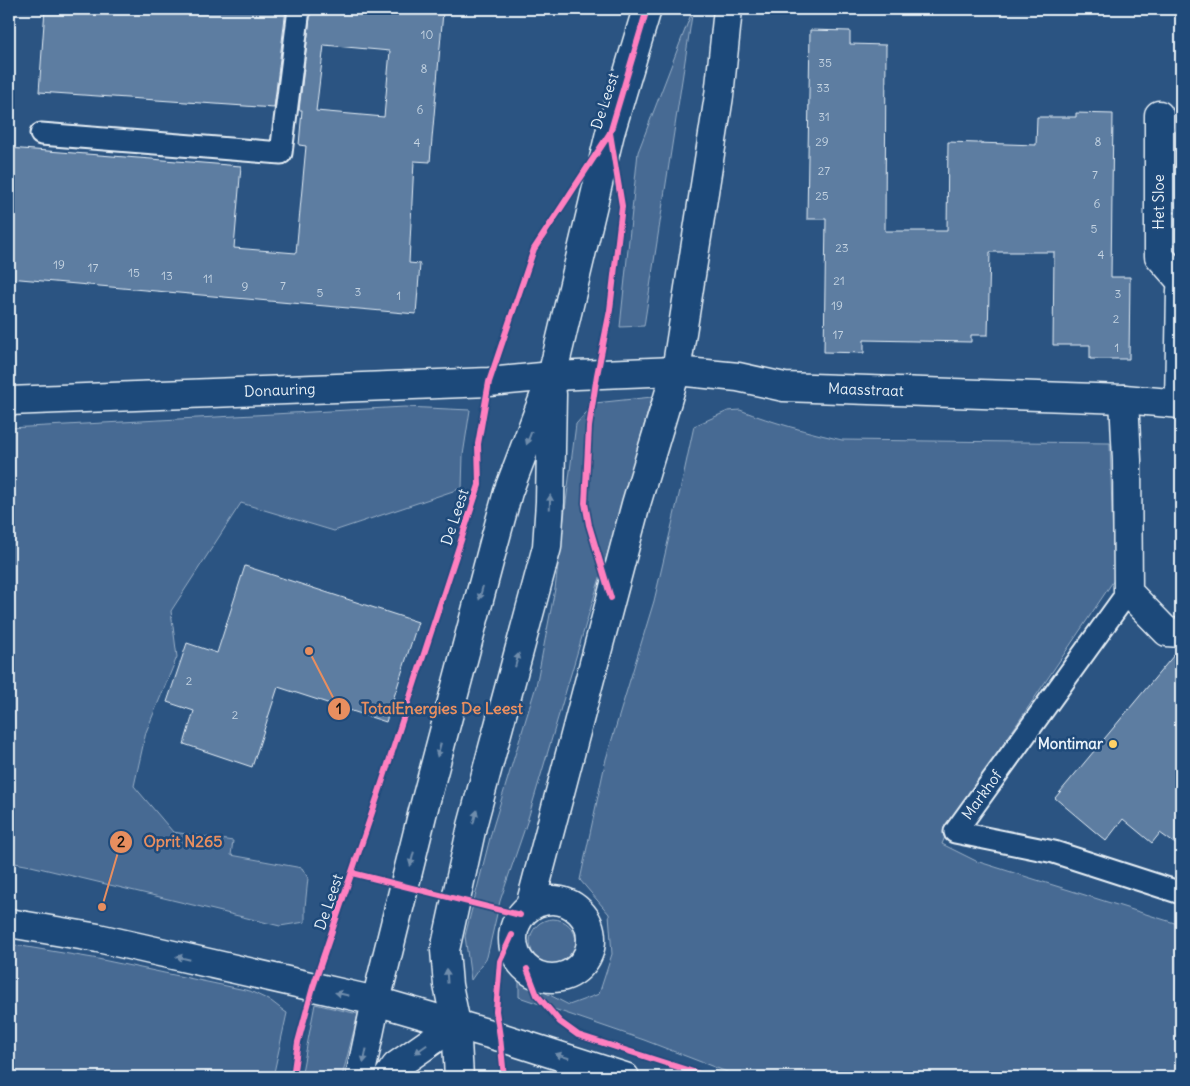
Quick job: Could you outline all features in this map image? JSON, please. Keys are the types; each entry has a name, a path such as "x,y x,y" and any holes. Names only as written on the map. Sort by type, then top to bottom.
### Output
{"street":[{"name":"De Leest","path":"360,1077 376,1001 423,811 508,492 552,376 610,133 647,9"},
{"path":"530,906 636,504 676,372 719,96 728,9"},
{"name":"Het Sloe","path":"1159,115 1159,256 1181,281"},
{"path":"1180,404 1181,290"},
{"name":"Maasstraat","path":"552,376 676,372 738,376 784,388 1124,399 1180,404"},
{"name":"De Leest","path":"459,1077 456,1024 448,985 446,950 472,826 547,547 550,502 552,376"},
{"name":"Donauring","path":"9,401 489,382 552,376"},
{"path":"1124,399 1128,460 1128,592 1167,632 1181,633"},
{"path":"9,923 98,938 376,1001 569,1058 625,1077"},
{"path":"388,1077 396,1066 456,1024"}],"lane":[{"path":"41,134 281,153 299,9"},
{"name":"Markhof","path":"1128,592 955,832 1054,852 1181,893"}],"shaded area":[{"path":"693,9 644,326 620,327 638,152"},
{"path":"652,397 615,529 527,822 500,901 487,957 471,980 465,936 492,830 536,686 555,589 576,424 595,403"},
{"path":"405,407 470,410 463,455 462,488 334,531 241,503 171,611 177,657 146,732 134,786 173,832 233,841 231,855 302,868 308,878 305,922 280,926 9,862 9,428"},
{"path":"740,410 791,427 842,440 1110,443 1114,580 951,822 942,844 976,861 1181,925 1181,1077 740,1077 644,1040 519,997 519,960 540,990 569,1005 599,994 612,954 609,914 580,880 606,759 654,601 694,426 728,411"},
{"path":"558,919 570,925 575,933 575,951 570,959 562,964 548,965 536,959 531,951 530,937 536,925 544,920"},
{"path":"9,944 93,958 250,991 271,1001 287,1013 273,1077 9,1077"},
{"path":"315,1004 358,1014 342,1077 301,1077"}],"building":[{"path":"45,9 286,9 274,108 39,92"},
{"path":"311,9 338,9 393,14 394,9 443,12 430,162 414,161 409,263 420,264 416,314 9,278 9,148 241,166 234,248 296,253 306,146 299,145 302,110 299,110","holes":["324,45 390,51 384,117 316,111"]},
{"path":"810,30 850,31 850,44 886,45 885,231 947,231 948,142 1036,145 1037,117 1076,117 1076,113 1113,114 1111,277 1130,277 1129,359 1090,359 1090,345 1053,345 1054,252 990,252 988,335 971,335 971,342 864,340 864,353 824,352 826,219 807,219"},
{"path":"245,566 418,622 386,722 278,687 252,767 184,744 194,711 167,702 187,643 217,653"},
{"path":"1181,648 1181,848 1160,833 1152,843 1123,819 1106,841 1055,798"}],"cycle path":[{"path":"293,1077 298,1042 313,987 479,485 478,444 489,382 534,249 610,133 647,9"},
{"path":"610,133 622,206 610,310 589,427 585,503 589,525 611,598"},
{"path":"352,873 520,915"},
{"path":"504,1077 496,1011 500,961 512,935"},
{"path":"527,969 537,995 560,1022 578,1035 709,1077"}],"place":[{"name":"TotalEnergies De Leest","path":"309,651"},
{"name":"Montimar","path":"1113,744"},
{"name":"Oprit N265","path":"102,907"}]}
